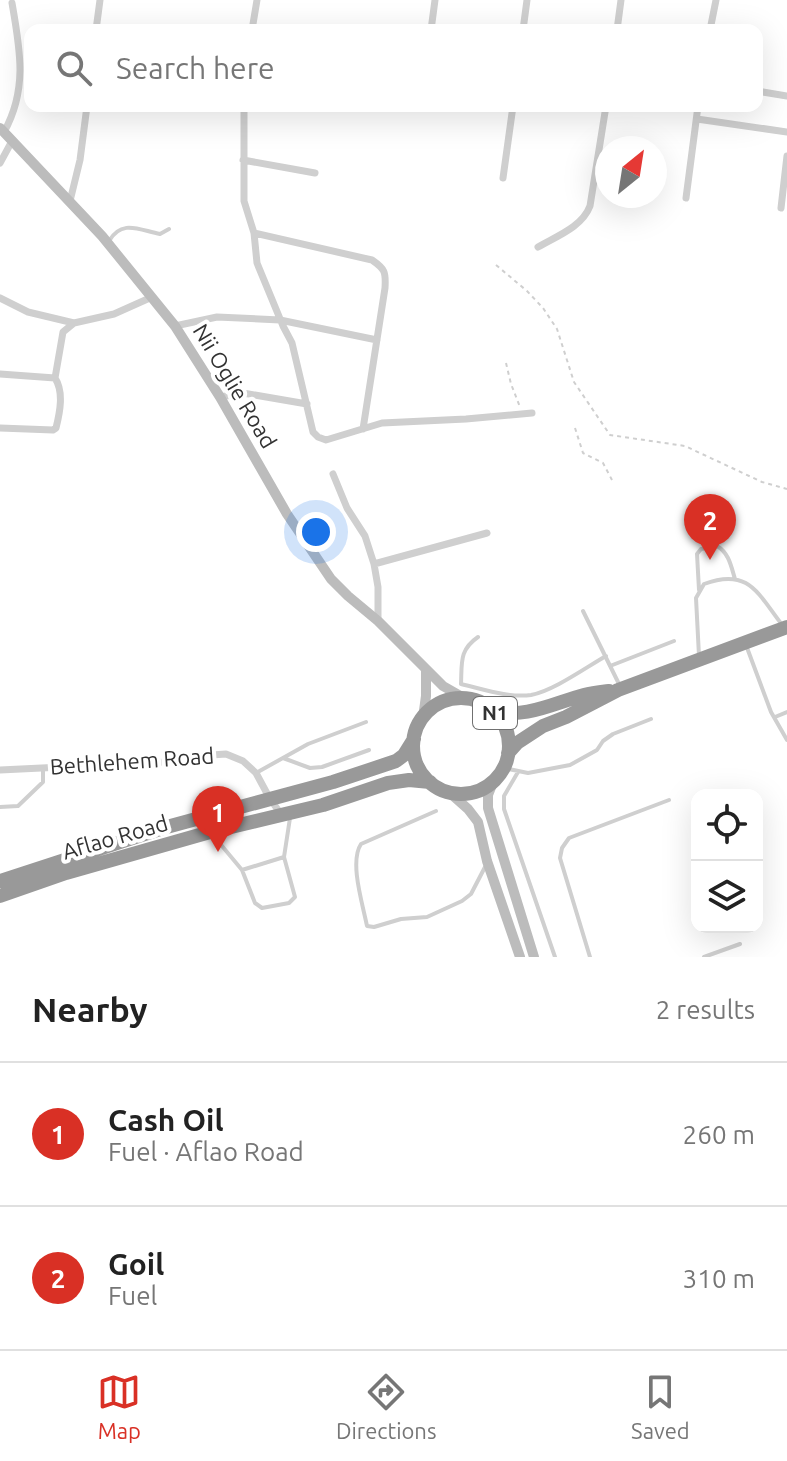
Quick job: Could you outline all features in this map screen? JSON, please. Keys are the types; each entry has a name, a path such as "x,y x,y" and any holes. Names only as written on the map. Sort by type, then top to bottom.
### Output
{"highway":[{"name":"N1","path":"508,753 517,743 543,726 619,689 786,627"},
{"name":"N1","path":"423,718 441,703 461,693 504,714 530,712 588,694 619,689"},
{"name":"N1","path":"492,710 506,730 508,753 505,773"},
{"path":"423,718 414,739 416,762 430,782 450,793 474,792 505,773"},
{"name":"Aflao Road","path":"0,881 163,828 333,782 396,761 414,739"},
{"name":"Aflao Road","path":"0,896 66,873 210,832 323,805 388,783 409,780 430,782"}],"street":[{"path":"97,24 100,0"},
{"path":"253,24 257,0"},
{"path":"432,24 435,0"},
{"path":"524,24 527,0"},
{"path":"618,24 621,0"},
{"path":"711,24 716,0"},
{"path":"0,163 5,133 20,94 20,48 12,3"},
{"path":"763,92 787,96"},
{"path":"70,201 80,160 86,112"},
{"path":"244,112 244,201 254,233 257,263 292,343 313,432 326,440 382,423 528,413"},
{"path":"503,178 512,112"},
{"path":"538,247 587,215 605,112"},
{"path":"686,198 698,112"},
{"path":"697,119 787,132"},
{"name":"Nii Oglie Road","path":"5,133 108,243 175,326 287,514 331,579 443,686 461,693"},
{"path":"781,208 787,156"},
{"path":"243,160 315,173"},
{"path":"254,233 372,260 383,268 385,288 363,429"},
{"path":"0,298 28,312 74,323 114,314 152,297"},
{"path":"175,326 217,317 280,320 377,340"},
{"path":"0,428 56,428 61,396 55,378 63,332 74,323"},
{"path":"0,374 55,378"},
{"path":"220,397 243,393 307,404"},
{"path":"333,474 347,508 365,536 374,564 378,621"},
{"path":"374,564 487,533"},
{"path":"423,718 426,669"},
{"name":"Bethlehem Road","path":"0,770 166,762 226,754 243,761 256,773"},
{"path":"256,773 270,799 287,814"},
{"path":"505,773 488,795 488,808 534,957"},
{"path":"450,793 478,822 487,861 520,957"}],"lane":[{"path":"108,243 115,232 126,227 160,234 169,229"},
{"path":"699,590 697,554 701,549 717,546 721,549 727,555 735,579"},
{"path":"699,660 696,598 704,584 720,578 751,585 786,627"},
{"path":"583,611 619,689"},
{"path":"478,637 463,652 461,693 530,695 546,690 606,656"},
{"path":"610,666 674,641"},
{"path":"745,643 774,718 787,740"},
{"path":"774,718 787,712"},
{"path":"555,957 504,809 505,773 528,773 570,765 597,750 613,734 651,719"},
{"path":"256,773 308,744 366,722"},
{"path":"283,758 310,768 322,767 369,750"},
{"path":"0,807 18,806 43,782 43,768"},
{"path":"590,957 560,858 562,848 569,838 669,800"},
{"path":"436,811 358,848 355,860 367,926 427,917 462,901 471,894 487,861"},
{"path":"210,832 242,870 259,907 289,903 295,897 284,857 287,814"},
{"path":"503,858 519,853"},
{"path":"242,870 284,857"},
{"path":"704,957 740,944"}],"path":[{"path":"496,265 535,300 557,329 574,382 610,435 685,446 762,482 787,489"},
{"path":"506,363 511,384 528,413"},
{"path":"575,428 583,453 603,463 612,480"}],"place":[{"name":"Goil","path":"710,560"},
{"name":"Cash Oil","path":"218,852"}]}
